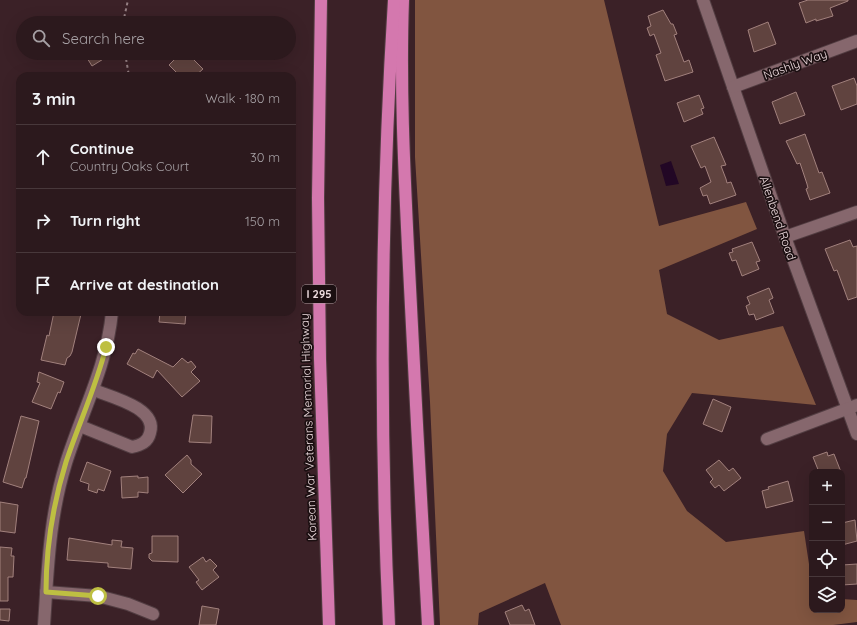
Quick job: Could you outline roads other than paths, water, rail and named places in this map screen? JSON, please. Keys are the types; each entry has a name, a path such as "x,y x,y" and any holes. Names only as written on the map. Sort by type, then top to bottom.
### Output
{"highway":[{"name":"Korean War Veterans Memorial Highway","path":"321,0 318,198 320,359 329,625"},
{"path":"389,625 384,457 383,283 386,151 394,0"},
{"path":"403,0 402,73 405,177 428,625"}],"street":[{"name":"Allenbend Road","path":"703,0 785,237 852,406 857,434"},
{"name":"Nashly Way","path":"733,87 857,41"},
{"path":"785,237 857,212"},
{"path":"44,625 46,567 50,534 57,498 66,463 94,390 110,333 112,316"},
{"path":"80,426 132,447 141,445 149,438 152,429 149,417 142,410 94,390"},
{"path":"767,438 852,406"},
{"path":"46,592 98,596 128,604 153,614"}]}
